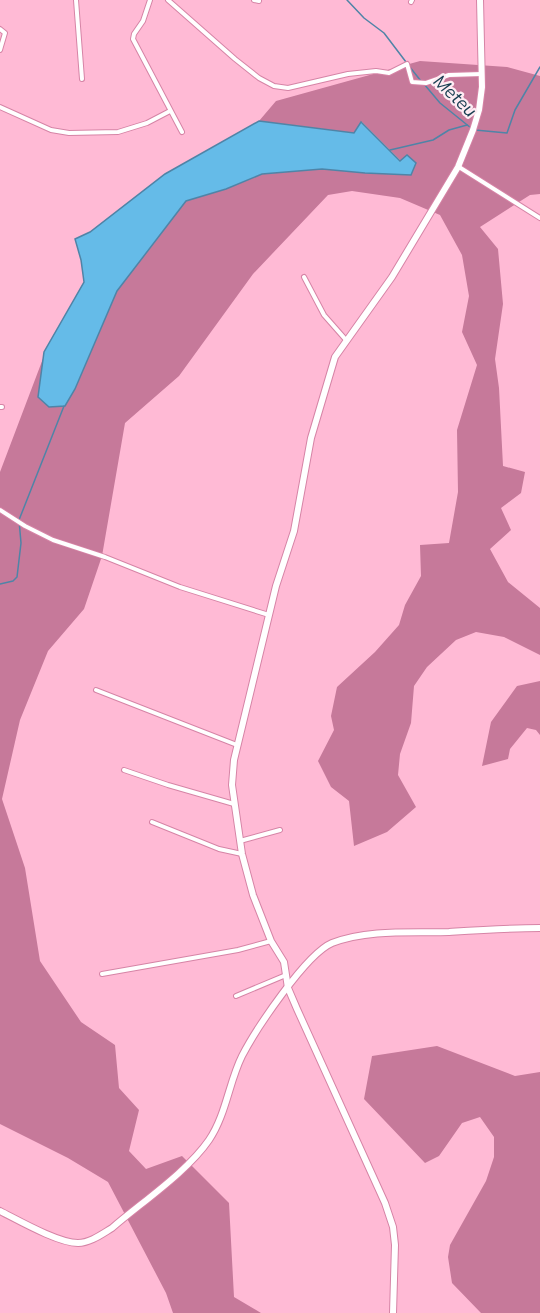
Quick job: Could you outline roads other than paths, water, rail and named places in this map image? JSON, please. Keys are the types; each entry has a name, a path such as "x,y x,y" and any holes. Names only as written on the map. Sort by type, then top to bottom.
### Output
{"street":[{"path":"76,0 82,79"},
{"path":"150,0 143,21 133,39 182,132"},
{"path":"168,0 259,78 274,86 288,88 348,74 376,71 389,73 407,64 412,82 418,84 449,75 482,74"},
{"path":"393,1313 395,1245 393,1227 385,1203 288,988 284,962 271,941 254,895 239,841 232,785 237,745 268,615 294,531 310,438 335,357 392,277 458,167 479,110 482,74 480,0"},
{"path":"0,29 6,36 0,50"},
{"path":"0,107 51,130 69,133 118,132 147,123 170,111"},
{"path":"458,167 540,218"},
{"path":"304,277 324,315 346,340"},
{"path":"0,510 53,540 105,557 180,587 268,615"},
{"path":"96,690 237,745"},
{"path":"124,770 234,804"},
{"path":"152,822 219,849 242,854"},
{"path":"239,841 280,830"},
{"path":"0,1211 54,1236 78,1243 98,1237 112,1228 198,1154 211,1138 219,1122 242,1056 262,1023 296,975 320,951 331,944 361,936 540,928"},
{"path":"102,974 238,950 271,941"},
{"path":"236,996 287,975"}],"water":[{"path":"259,121 354,133 361,122 400,161 407,155 416,163 411,175 322,169 262,174 226,189 186,201 117,291 75,389 65,406 49,407 38,397 44,352 84,282 75,239 90,232 165,174"}],"waterway":[{"name":"Meteu","path":"347,0 364,18 384,33 406,62"},
{"name":"Meteu","path":"409,66 421,81"},
{"name":"Meteu","path":"475,130 507,133 515,110 540,67"},
{"name":"Meteu","path":"424,84 440,103 471,128"},
{"path":"390,150 433,140 449,130 467,125"},
{"path":"0,584 13,581 17,577 21,543 19,520 64,406"}]}
